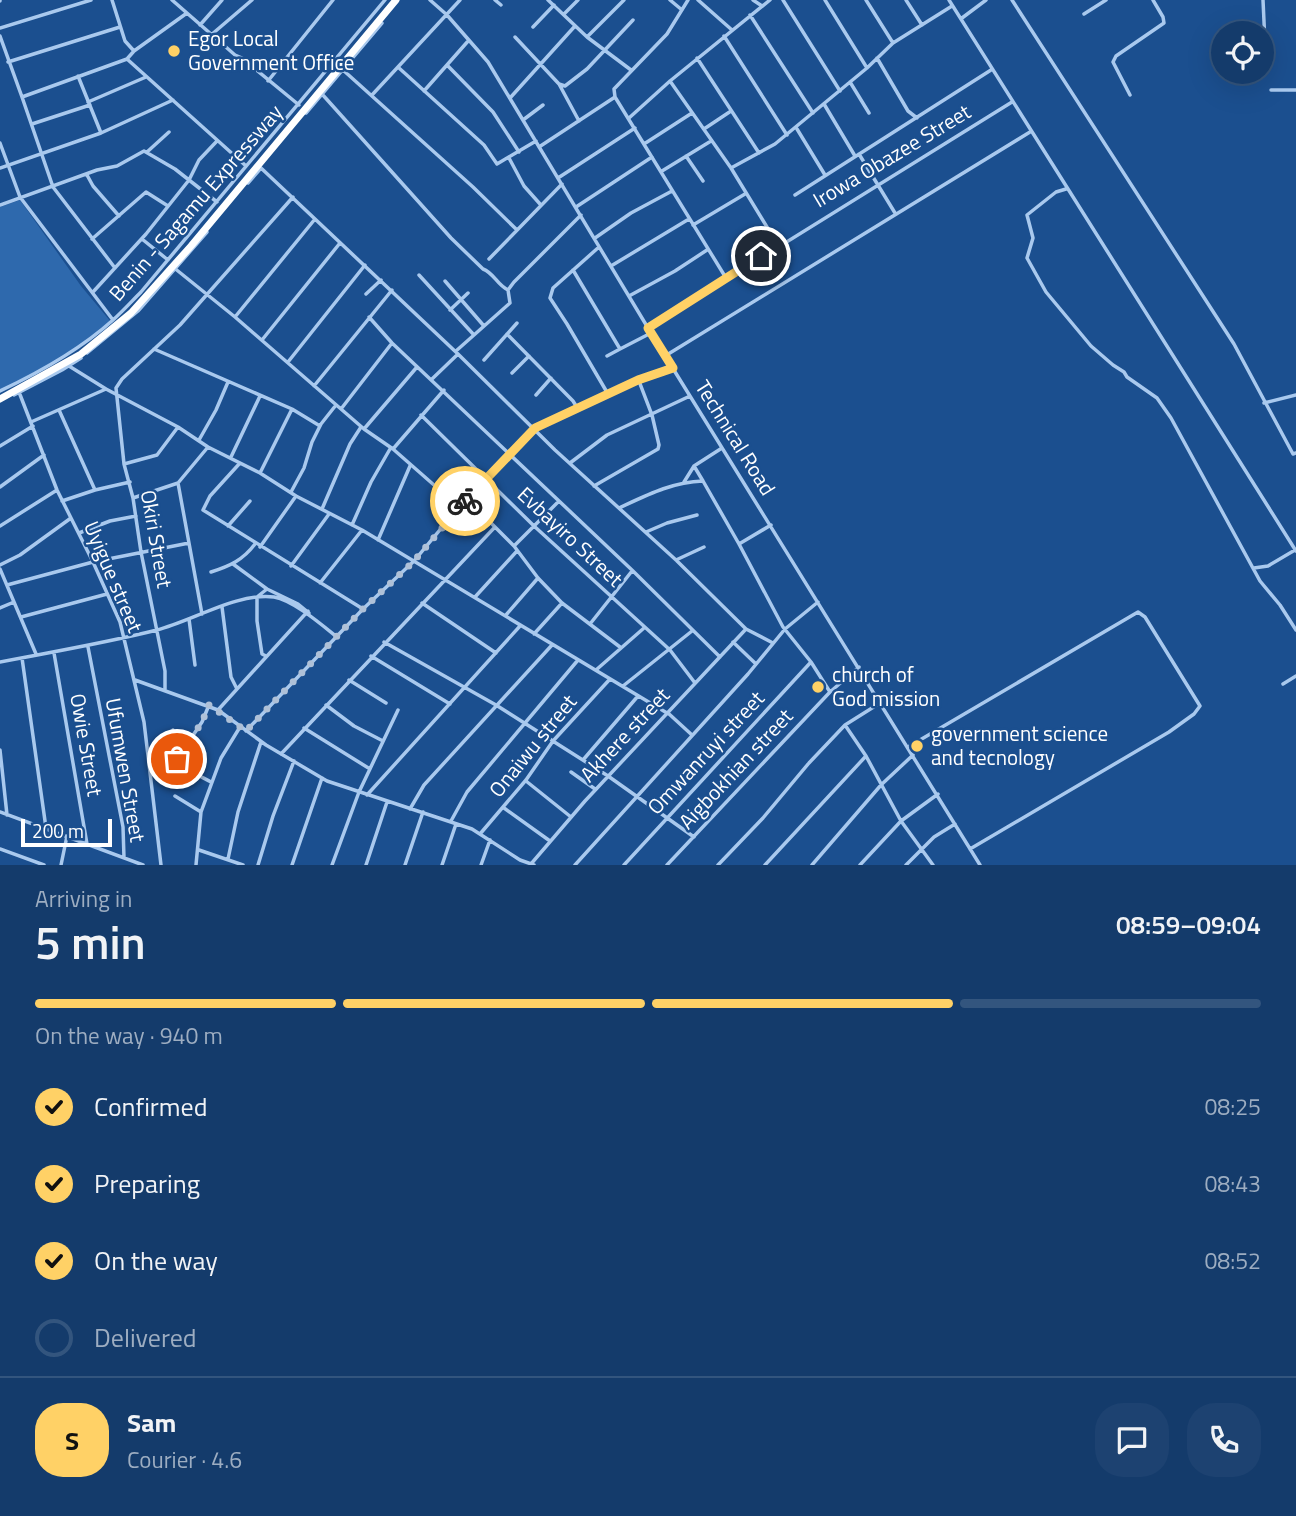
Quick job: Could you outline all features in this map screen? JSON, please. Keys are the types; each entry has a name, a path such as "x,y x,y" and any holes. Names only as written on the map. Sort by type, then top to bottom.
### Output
{"highway":[{"path":"0,396 81,354 116,327 172,266 396,0"},
{"name":"Benin - Sagamu Expressway","path":"150,291 396,0"}],"street":[{"path":"0,28 91,0"},
{"path":"112,0 125,41 134,51"},
{"path":"172,0 235,55 299,105"},
{"path":"200,25 222,0"},
{"path":"211,35 252,0"},
{"path":"0,396 113,320 172,266 217,202 385,0"},
{"path":"0,396 19,392 69,366 124,324 172,266 261,168 396,0"},
{"name":"Technical Road","path":"430,0 447,15 488,62 665,356 980,865"},
{"path":"372,95 460,0"},
{"path":"495,0 501,5"},
{"path":"548,0 587,37 631,70"},
{"path":"564,14 578,0"},
{"path":"587,37 624,0"},
{"path":"670,0 682,10"},
{"path":"688,0 667,34 614,89 615,97 726,278"},
{"path":"698,0 732,30"},
{"path":"752,0 762,6"},
{"path":"629,118 697,58 770,0"},
{"path":"783,0 840,91"},
{"path":"824,0 867,68"},
{"path":"866,0 893,43"},
{"path":"906,0 922,25"},
{"path":"948,0 1296,550 1268,566 1254,568"},
{"path":"962,19 986,0"},
{"path":"1012,0 1234,344 1293,454 1296,453"},
{"path":"1084,14 1106,0"},
{"path":"1130,95 1113,62 1116,56 1164,23 1153,0"},
{"path":"1263,0 1264,21"},
{"path":"268,81 331,1"},
{"path":"533,27 554,5"},
{"path":"731,168 797,128 893,43 952,6"},
{"path":"22,97 127,59 187,13"},
{"path":"750,15 813,113"},
{"path":"559,84 565,86 574,82 633,20"},
{"path":"510,98 575,26"},
{"path":"8,62 120,27"},
{"path":"0,36 53,187 115,268"},
{"path":"724,36 787,135"},
{"path":"514,37 559,84 579,121"},
{"path":"424,91 470,40"},
{"path":"697,58 759,153"},
{"path":"877,58 914,118"},
{"path":"127,59 246,166"},
{"path":"447,65 493,112 519,152"},
{"path":"399,68 484,145 496,164 536,141"},
{"path":"343,69 517,230"},
{"path":"795,195 991,70"},
{"path":"78,76 101,132"},
{"path":"31,124 89,104 146,77"},
{"path":"670,81 731,168 778,245"},
{"path":"850,82 869,113"},
{"path":"1271,90 1296,90"},
{"path":"322,94 451,238 508,290"},
{"path":"539,147 615,97"},
{"path":"0,168 101,132 173,100"},
{"name":"Irowa Obazee Street","path":"648,328 1012,102"},
{"path":"824,104 895,214"},
{"path":"523,120 543,105"},
{"path":"704,130 732,111"},
{"path":"644,144 692,113"},
{"path":"558,178 635,128"},
{"path":"797,128 825,175"},
{"path":"0,205 117,166 138,153 147,152 169,132"},
{"path":"665,356 1030,132"},
{"path":"93,292 142,239 189,180 199,160 217,141"},
{"path":"662,171 712,141"},
{"path":"0,143 20,197 113,320"},
{"path":"147,152 217,202"},
{"path":"576,207 652,156"},
{"path":"686,156 703,181"},
{"path":"509,158 524,186 540,204"},
{"path":"261,168 746,629 773,643"},
{"path":"87,175 119,216"},
{"path":"1056,192 1061,181"},
{"path":"489,259 562,184"},
{"path":"1066,189 1056,192 1026,217 1033,238 1027,258 1045,292 1091,346 1157,398 1171,418 1259,578 1296,630"},
{"path":"594,238 631,213 672,191"},
{"path":"92,239 146,192 168,206"},
{"path":"693,225 746,194"},
{"path":"116,393 118,383 180,325 293,197"},
{"path":"508,290 581,215"},
{"path":"235,317 315,219"},
{"path":"611,266 689,219"},
{"path":"142,239 459,507"},
{"path":"262,340 341,243"},
{"path":"600,247 552,288 550,298 608,394"},
{"path":"629,296 707,250"},
{"path":"288,362 365,265"},
{"path":"573,270 621,349"},
{"path":"419,275 474,335"},
{"path":"366,293 381,280"},
{"path":"444,281 484,326"},
{"path":"314,386 392,290"},
{"path":"432,379 474,335 510,303 508,290"},
{"path":"450,310 468,293"},
{"path":"369,317 392,343 633,571 719,657"},
{"path":"484,360 517,323"},
{"path":"607,356 651,333"},
{"path":"507,334 578,409"},
{"path":"341,409 392,343"},
{"path":"153,349 292,409 320,426"},
{"path":"512,373 529,356"},
{"path":"69,366 178,427 208,447 231,457 296,496 362,530 506,615 667,713 692,735"},
{"path":"322,509 350,444 418,366"},
{"path":"246,731 363,609 414,561 485,478 535,428 638,380 673,368"},
{"path":"536,395 551,379"},
{"path":"594,486 658,449 660,445 638,380"},
{"path":"199,440 228,382"},
{"path":"0,446 32,424 106,389"},
{"path":"352,525 370,482 391,449 444,390"},
{"name":"Uyigue street","path":"19,392 57,490 120,622 144,722 161,865"},
{"name":"Okiri Street","path":"116,393 124,464 130,482 165,671 165,689"},
{"path":"1264,403 1296,395"},
{"path":"231,457 261,396"},
{"path":"570,463 607,435 690,396"},
{"path":"291,492 304,468 320,426 336,405"},
{"path":"260,473 292,409"},
{"path":"60,410 95,490"},
{"name":"Evbayiro Street","path":"421,415 534,526 670,650 695,683"},
{"path":"124,464 157,455 178,427"},
{"path":"133,499 178,483 208,447"},
{"path":"684,482 694,466 722,448"},
{"path":"0,487 44,455"},
{"path":"240,463 222,481 203,510 363,609"},
{"path":"378,540 410,466"},
{"path":"694,466 785,629 830,692"},
{"path":"619,508 662,488 684,482 703,481"},
{"path":"62,501 130,482"},
{"path":"178,483 202,614"},
{"path":"0,526 57,490"},
{"path":"211,572 233,564 258,546 296,496"},
{"path":"467,499 514,546 538,578 562,603 620,647"},
{"path":"228,526 250,501"},
{"path":"514,546 559,501"},
{"path":"291,566 329,513"},
{"path":"645,532 697,515"},
{"path":"79,533 110,521 136,516"},
{"path":"36,654 0,568 71,518"},
{"path":"739,544 771,525"},
{"path":"281,754 494,528"},
{"path":"320,583 362,530"},
{"path":"7,585 93,562 189,543"},
{"path":"676,560 704,547"},
{"path":"475,597 517,551"},
{"path":"233,564 308,613 337,638"},
{"path":"1259,578 1268,566"},
{"path":"590,624 633,571"},
{"path":"506,615 538,578"},
{"path":"257,597 268,589"},
{"path":"21,617 108,593"},
{"path":"257,597 262,654 266,656"},
{"path":"0,663 36,654 88,647 157,629 230,603 257,597 276,597 308,613"},
{"path":"0,608 14,602"},
{"path":"575,865 785,629 819,602"},
{"path":"422,603 496,653"},
{"path":"534,634 562,603"},
{"path":"222,607 231,677 237,690"},
{"path":"908,747 1138,612 1145,617 1200,706 1194,714 1169,732 971,849"},
{"path":"218,710 308,613"},
{"path":"190,619 195,664"},
{"path":"367,795 520,625"},
{"path":"596,670 644,628"},
{"name":"Akhere street","path":"533,865 550,841 596,789 746,629"},
{"path":"623,686 692,631"},
{"path":"384,642 496,705 637,795 694,837"},
{"path":"733,642 756,664"},
{"path":"410,809 424,785 552,645"},
{"name":"Ufumwen Street","path":"88,647 123,827 124,858"},
{"name":"Owie Street","path":"54,652 87,844"},
{"path":"371,656 450,704"},
{"path":"22,658 46,828"},
{"path":"450,821 467,792 578,660"},
{"name":"Omwanruyi street","path":"624,865 811,662"},
{"name":"Aigbokhian street","path":"667,865 830,692 859,667"},
{"path":"1283,684 1296,676"},
{"name":"Onaiwu street","path":"480,834 526,780 553,741 610,679"},
{"path":"135,680 209,705 261,742 322,778 450,821 490,840 519,863 533,865"},
{"path":"349,680 386,703"},
{"path":"583,760 638,696"},
{"path":"718,865 845,725 880,703"},
{"path":"177,759 202,722 209,705"},
{"path":"325,705 354,726 383,741"},
{"path":"332,865 359,792 398,710"},
{"path":"845,725 866,756 901,821 933,865"},
{"path":"196,865 201,812 221,758 240,727"},
{"path":"304,728 370,769"},
{"path":"173,730 173,746 177,759 186,768 211,782"},
{"path":"228,859 238,813 261,742"},
{"path":"0,750 8,815"},
{"path":"812,865 881,785 913,755"},
{"path":"765,865 866,756"},
{"path":"258,865 294,761"},
{"path":"571,772 596,789"},
{"path":"292,865 322,778"},
{"path":"526,780 571,817"},
{"path":"860,865 901,821 938,794"},
{"path":"175,796 201,812"},
{"path":"366,865 387,802"},
{"path":"504,808 550,841"},
{"path":"0,812 143,865"},
{"path":"405,865 423,812"},
{"path":"906,865 921,848 956,823"},
{"path":"442,865 456,824"},
{"path":"61,865 67,836"},
{"path":"481,865 490,840"},
{"path":"0,849 44,865"},
{"path":"198,849 243,865"}],"shaded area":[{"path":"20,200 81,286 111,322 29,378 0,393 0,207"}],"way so far":[{"path":"177,759 202,722 209,705 246,731 363,609 414,561 465,501"}],"place":[{"name":"Egor Local Government Office","path":"174,51"},
{"name":"church of God mission","path":"818,687"},
{"name":"government science and tecnology","path":"917,746"}],"route":[{"path":"465,501 535,428 638,380 673,368 648,328 761,256"}]}
